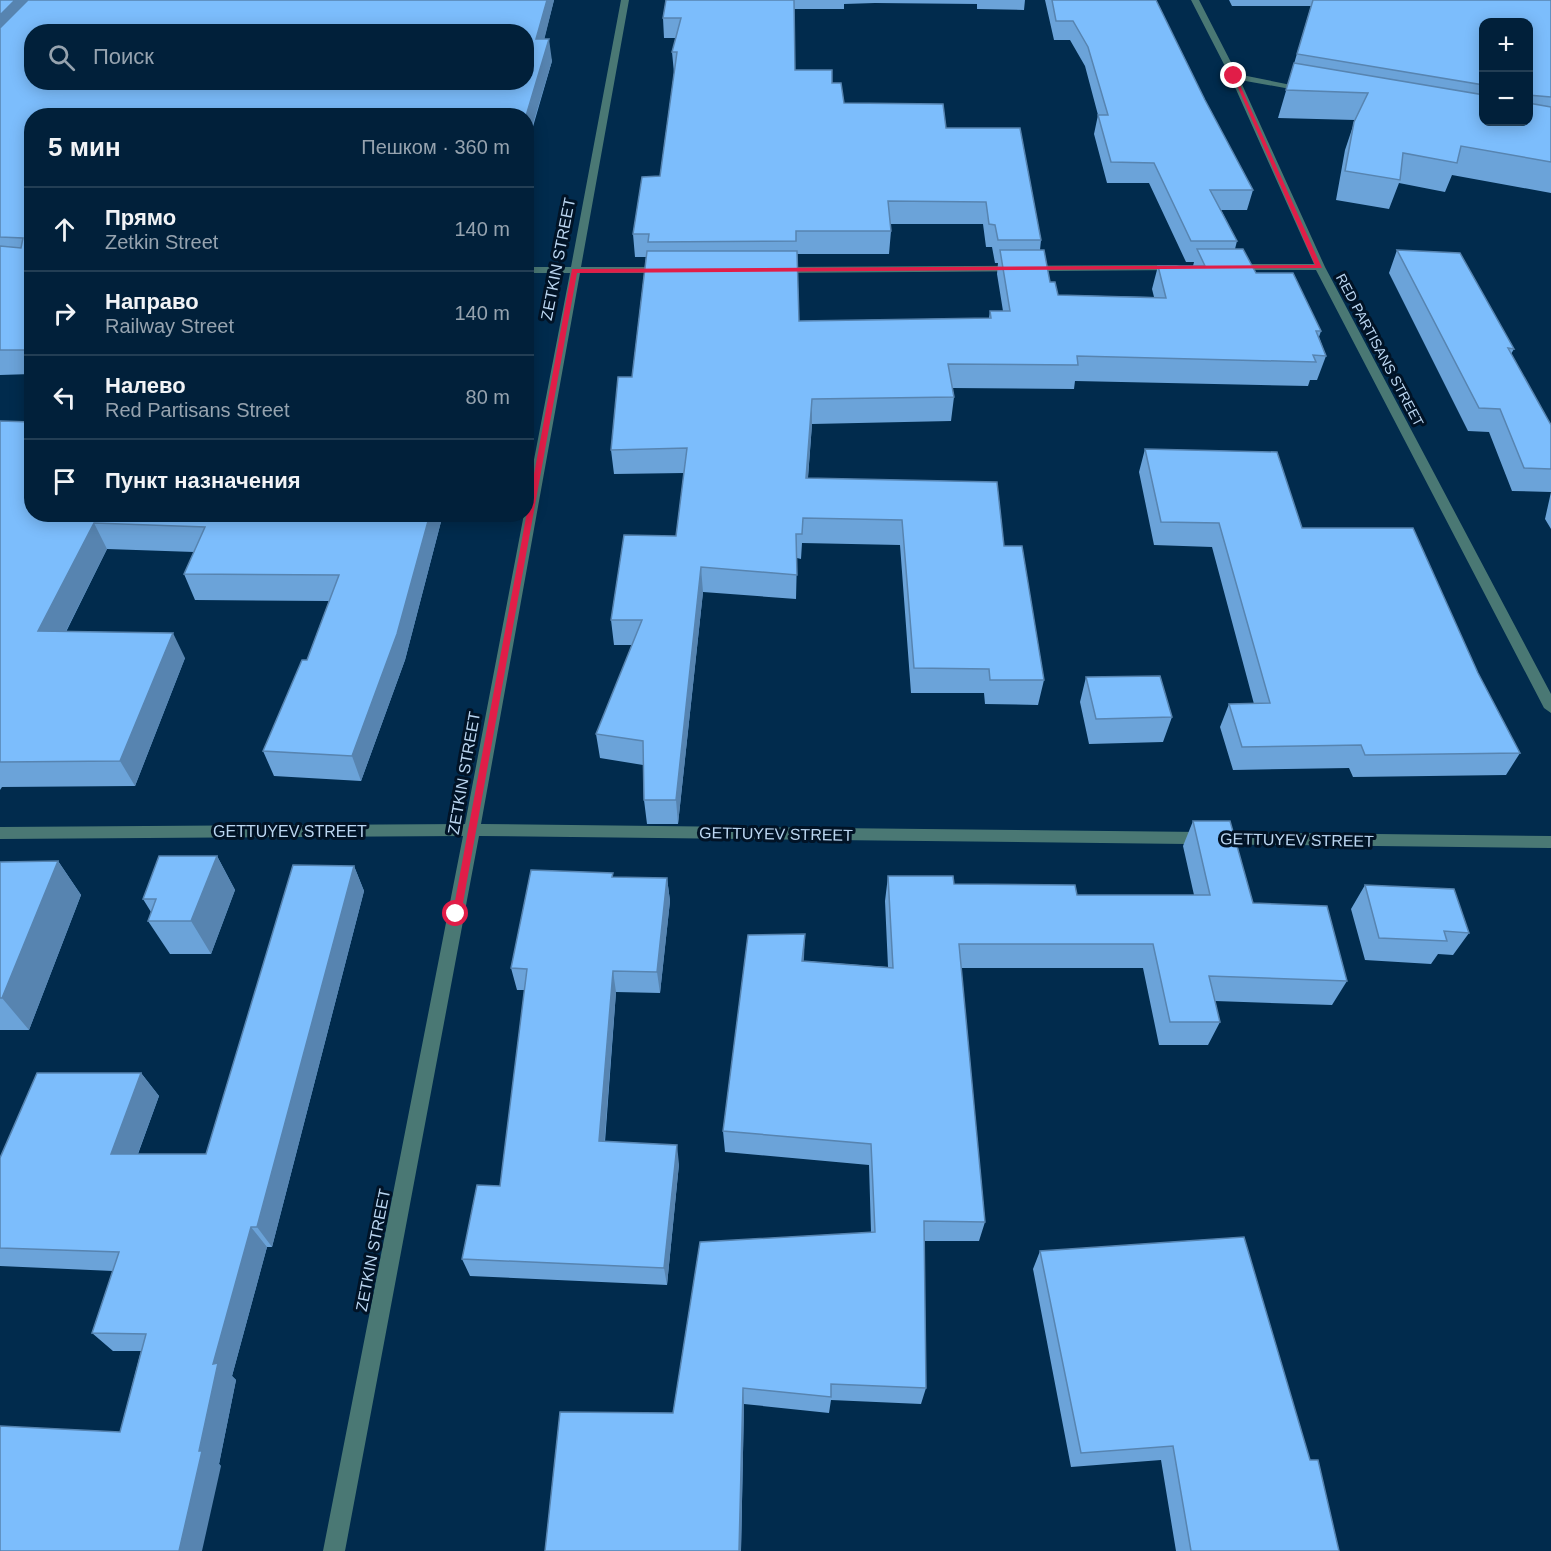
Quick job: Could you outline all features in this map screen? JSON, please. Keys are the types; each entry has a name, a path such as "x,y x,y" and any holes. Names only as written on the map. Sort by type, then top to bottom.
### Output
{"street":[{"name":"ZETKIN STREET","path":"534,490 625,0"},
{"name":"RED PARTISANS STREET","path":"1195,0 1234,76 1320,267 1551,708"},
{"path":"1234,76 1312,90"},
{"path":"1225,268 1320,267"},
{"path":"764,270 1190,268"},
{"path":"534,270 669,270"},
{"name":"ZETKIN STREET","path":"334,1551 472,830 528,522"},
{"name":"GETTUYEV STREET","path":"0,833 472,830 1551,842"}],"building":[{"path":"0,0 15,0 0,15"},
{"path":"28,0 547,0 536,39 549,39 534,89 534,24 24,24 24,90 534,90 528,108 24,108 24,350 0,350 0,246 21,248 23,238 0,237 0,28"},
{"path":"666,0 794,0 795,70 832,70 832,83 841,83 844,103 943,104 946,128 1020,128 1041,240 998,240 995,225 989,224 986,202 888,201 891,231 796,231 796,241 648,242 649,234 633,234 642,177 660,176 677,52 672,52 681,18 663,18"},
{"path":"1052,0 1156,0 1205,100 1253,190 1210,190 1237,241 1191,241 1154,163 1111,162 1098,115 1108,115 1088,47 1073,21 1056,21"},
{"path":"1313,0 1551,0 1551,97 1533,95 1533,18 1479,18 1479,84 1297,54"},
{"path":"1294,63 1479,94 1479,126 1533,126 1533,104 1551,107 1551,162 1461,146 1457,163 1403,153 1400,180 1345,171 1354,122 1368,93 1286,90"},
{"path":"1197,249 1243,249 1256,273 1293,273 1321,331 1316,331 1326,356 1313,355 1316,362 1077,356 1078,365 948,364 954,397 812,399 806,478 997,482 1004,546 1022,546 1044,680 990,680 989,669 914,668 902,520 803,518 802,534 796,534 797,575 701,567 676,800 644,800 643,741 596,734 642,620 611,620 624,535 676,536 687,448 611,450 618,377 632,377 647,251 797,251 799,321 991,318 990,311 1010,311 1000,250 1044,250 1050,282 1055,282 1058,295 1166,298 1158,266 1205,266"},
{"path":"1397,250 1460,253 1514,349 1508,348 1551,425 1551,469 1524,468 1500,409 1479,408"},
{"path":"0,421 24,422 24,522 428,522 397,634 352,756 263,751 302,660 307,660 339,575 184,574 205,527 94,523 38,631 173,633 120,761 0,762"},
{"path":"1145,449 1277,452 1302,528 1413,528 1478,673 1520,753 1365,755 1361,745 1242,747 1229,704 1270,703 1219,523 1161,522"},
{"path":"1160,676 1172,717 1096,719 1086,677"},
{"path":"1193,821 1230,821 1253,903 1327,906 1347,981 1209,976 1220,1022 1170,1022 1153,944 959,944 985,1222 924,1221 926,1388 831,1384 831,1397 743,1388 739,1551 545,1551 560,1412 673,1413 700,1242 875,1232 871,1144 723,1131 748,935 805,934 802,961 893,968 888,876 953,876 954,884 1075,885 1077,895 1210,895"},
{"path":"159,856 217,856 191,921 148,921 156,899 143,899"},
{"path":"58,861 2,998 0,998 0,862"},
{"path":"293,865 354,866 257,1227 251,1227 213,1364 218,1363 199,1451 202,1451 179,1551 0,1551 0,1426 120,1432 146,1334 92,1333 119,1252 0,1248 0,1158 37,1073 141,1073 111,1154 206,1154"},
{"path":"531,870 613,873 612,877 667,878 657,972 613,971 599,1141 677,1145 664,1268 462,1259 477,1185 500,1186 527,969 511,968"},
{"path":"1365,885 1454,889 1469,933 1444,931 1447,941 1379,938"},
{"path":"1244,1237 1310,1460 1318,1460 1339,1551 1191,1551 1173,1446 1081,1453 1040,1251"}],"route":[{"path":"456,914 574,271 1320,267 1234,76"}]}
